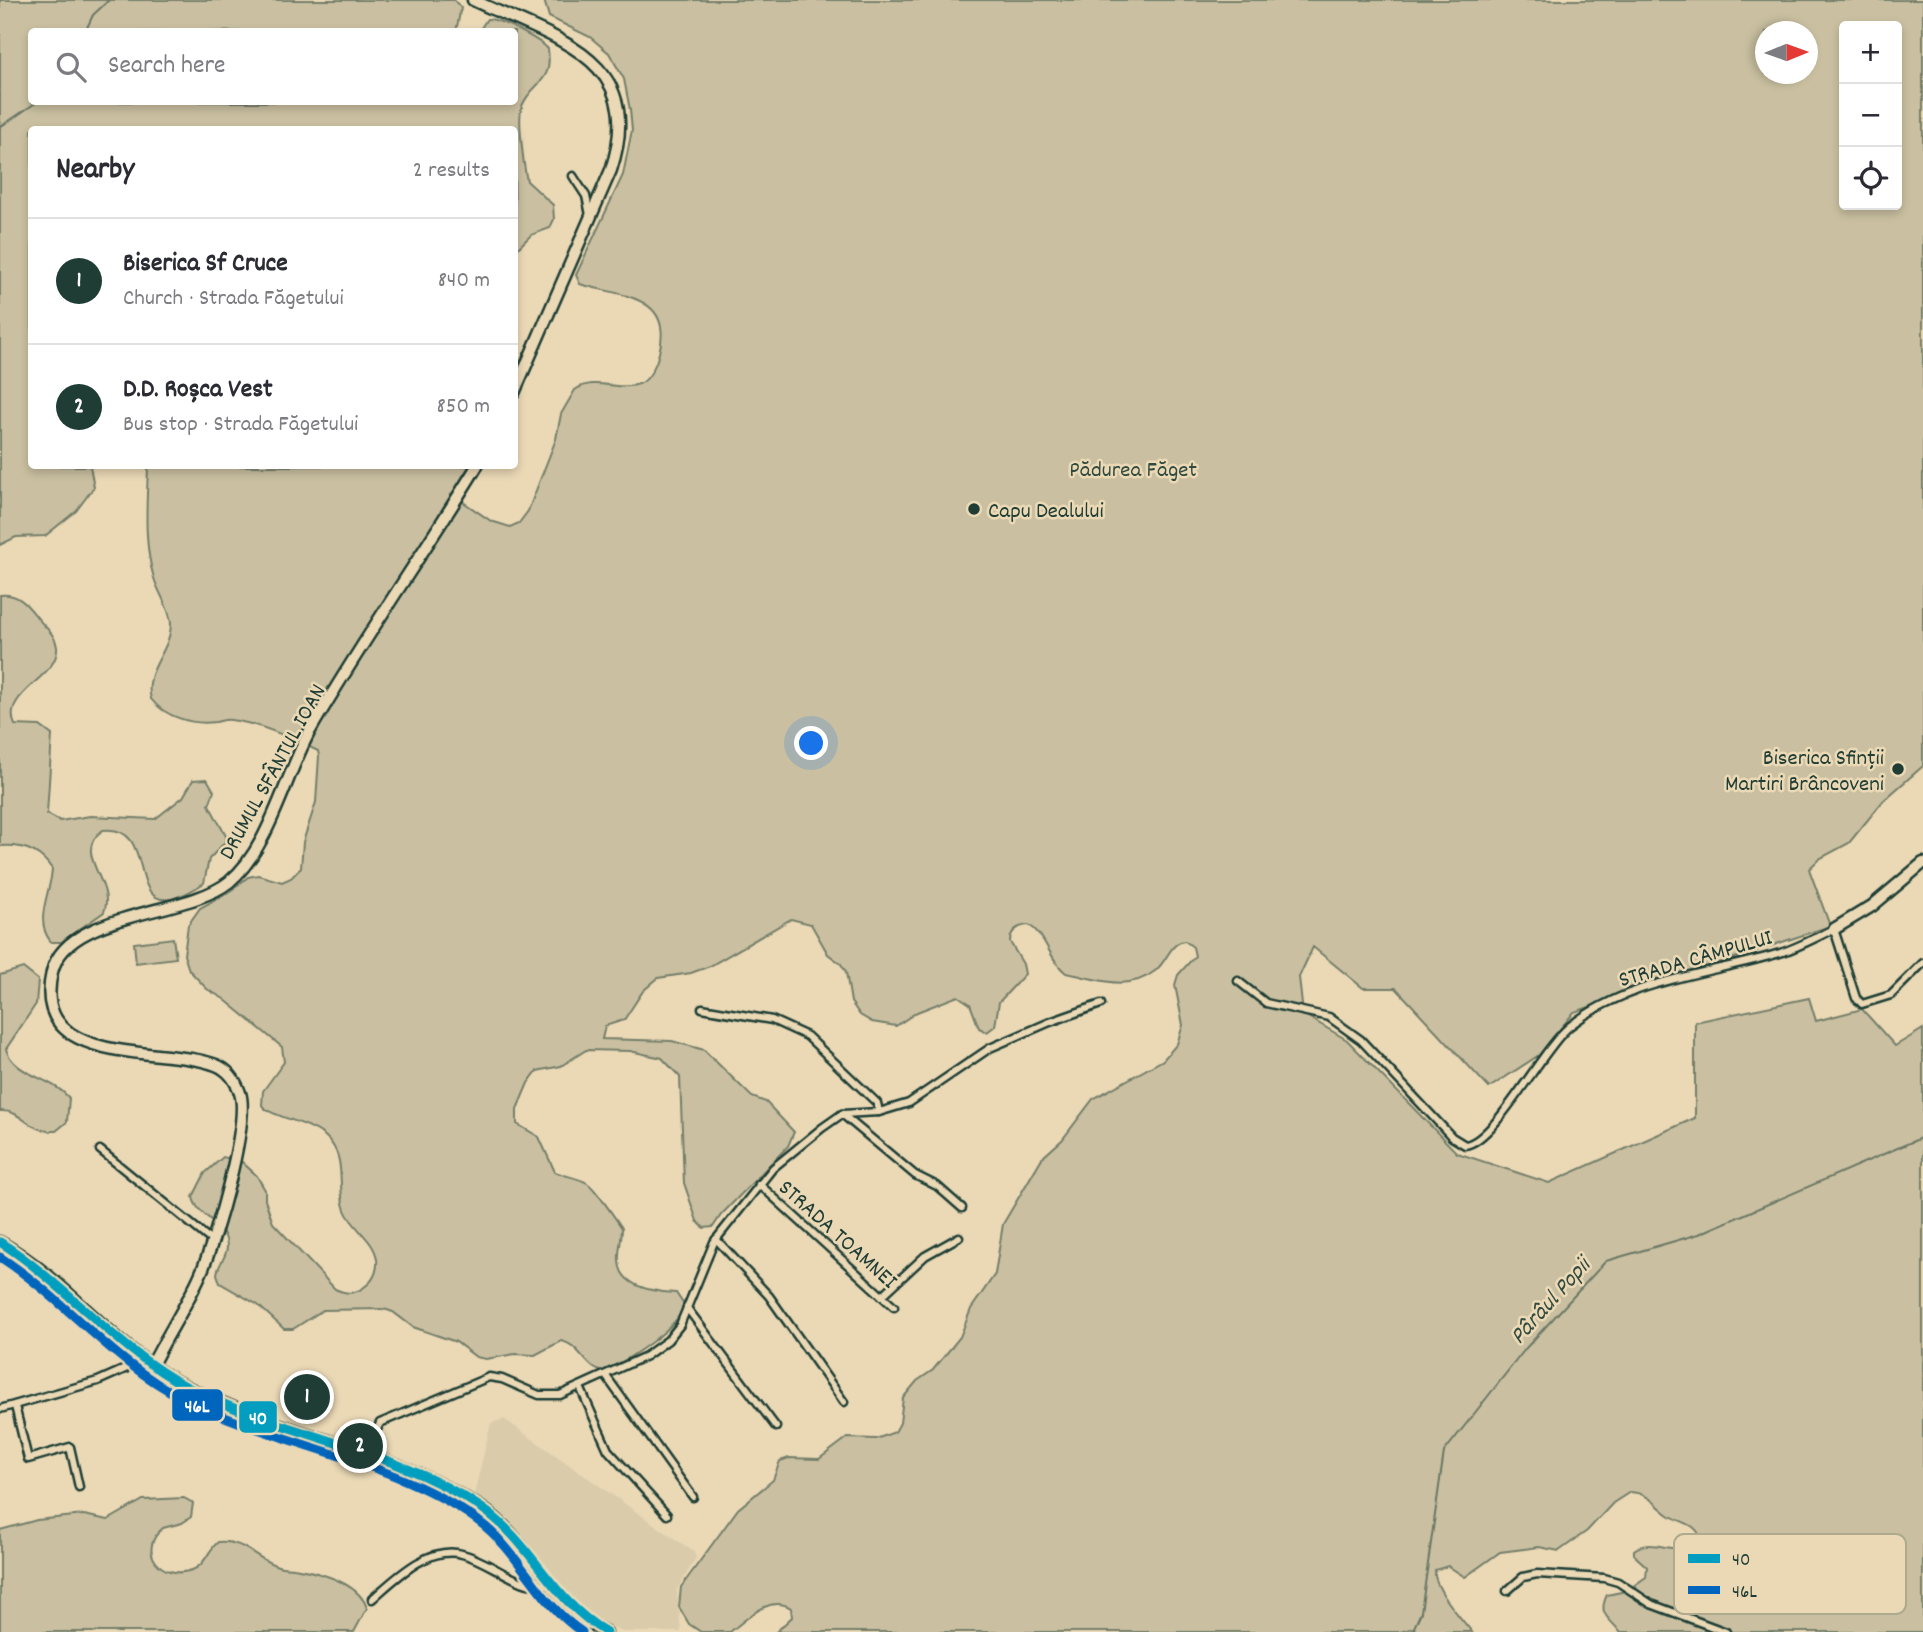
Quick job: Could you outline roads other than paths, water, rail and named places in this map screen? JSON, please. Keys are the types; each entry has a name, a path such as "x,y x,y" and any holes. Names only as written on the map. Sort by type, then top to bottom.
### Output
{"main road":[{"path":"474,0 586,55 603,70 611,85 618,116 617,150 518,382"},
{"name":"DRUMUL SFÂNTUL IOAN","path":"147,1364 201,1273 243,1122 243,1104 237,1084 227,1072 216,1065 111,1050 78,1037 63,1025 53,1008 50,986 54,966 68,946 87,933 208,894 228,883 241,869 258,844 312,728 475,469"},
{"name":"STRADA CÂMPULUI","path":"1834,929 1872,906 1923,863"},
{"path":"0,1242 42,1270 147,1364 208,1396 365,1455 453,1492 484,1510 506,1529 571,1611 606,1632"}],"street":[{"path":"573,176 586,196 590,217"},
{"path":"1834,929 1856,998 1862,1004 1891,995 1923,963"},
{"name":"STRADA CÂMPULUI","path":"1238,981 1266,1003 1329,1017 1361,1040 1452,1137 1460,1143 1470,1144 1524,1087 1552,1043 1591,1012 1636,992 1710,969 1783,952 1834,929"},
{"path":"365,1455 380,1423 489,1377 502,1379 539,1395 560,1395 646,1356 668,1340 687,1308 716,1239 759,1184 800,1145 842,1114 879,1112 909,1103 990,1048 1101,1004"},
{"path":"702,1008 772,1020 807,1036 877,1103 879,1112"},
{"path":"842,1114 915,1175 937,1186 962,1208"},
{"path":"100,1150 212,1241"},
{"name":"STRADA TOAMNEI","path":"759,1184 894,1307"},
{"path":"882,1296 925,1256 959,1237"},
{"path":"716,1239 769,1296 844,1402"},
{"path":"687,1308 776,1427"},
{"path":"0,1409 147,1364"},
{"path":"606,1376 693,1497"},
{"path":"580,1387 608,1450 667,1515"},
{"path":"15,1406 28,1459 70,1447 79,1487"},
{"path":"372,1599 405,1570 437,1555 451,1553 472,1558 523,1583 540,1586 547,1584"},
{"path":"1507,1591 1523,1577 1537,1574 1604,1578 1618,1582 1651,1604 1674,1613"},
{"path":"1678,1614 1726,1632"}],"waterway":[{"path":"87,28 93,15 109,0"},
{"path":"0,127 33,105"},
{"name":"Pârâul Popii","path":"1412,1632 1421,1612 1444,1452 1526,1348 1606,1261 1699,1234 1923,1137"}],"place":[{"name":"Capu Dealului","path":"974,509"},
{"name":"Biserica Sfinții Martiri Brâncoveni","path":"1898,769"},
{"name":"Biserica Sf Cruce","path":"307,1397"},
{"name":"D.D. Roșca Vest","path":"360,1446"}],"park label":[{"name":"Pădurea Făget","path":"1133,468"}]}
